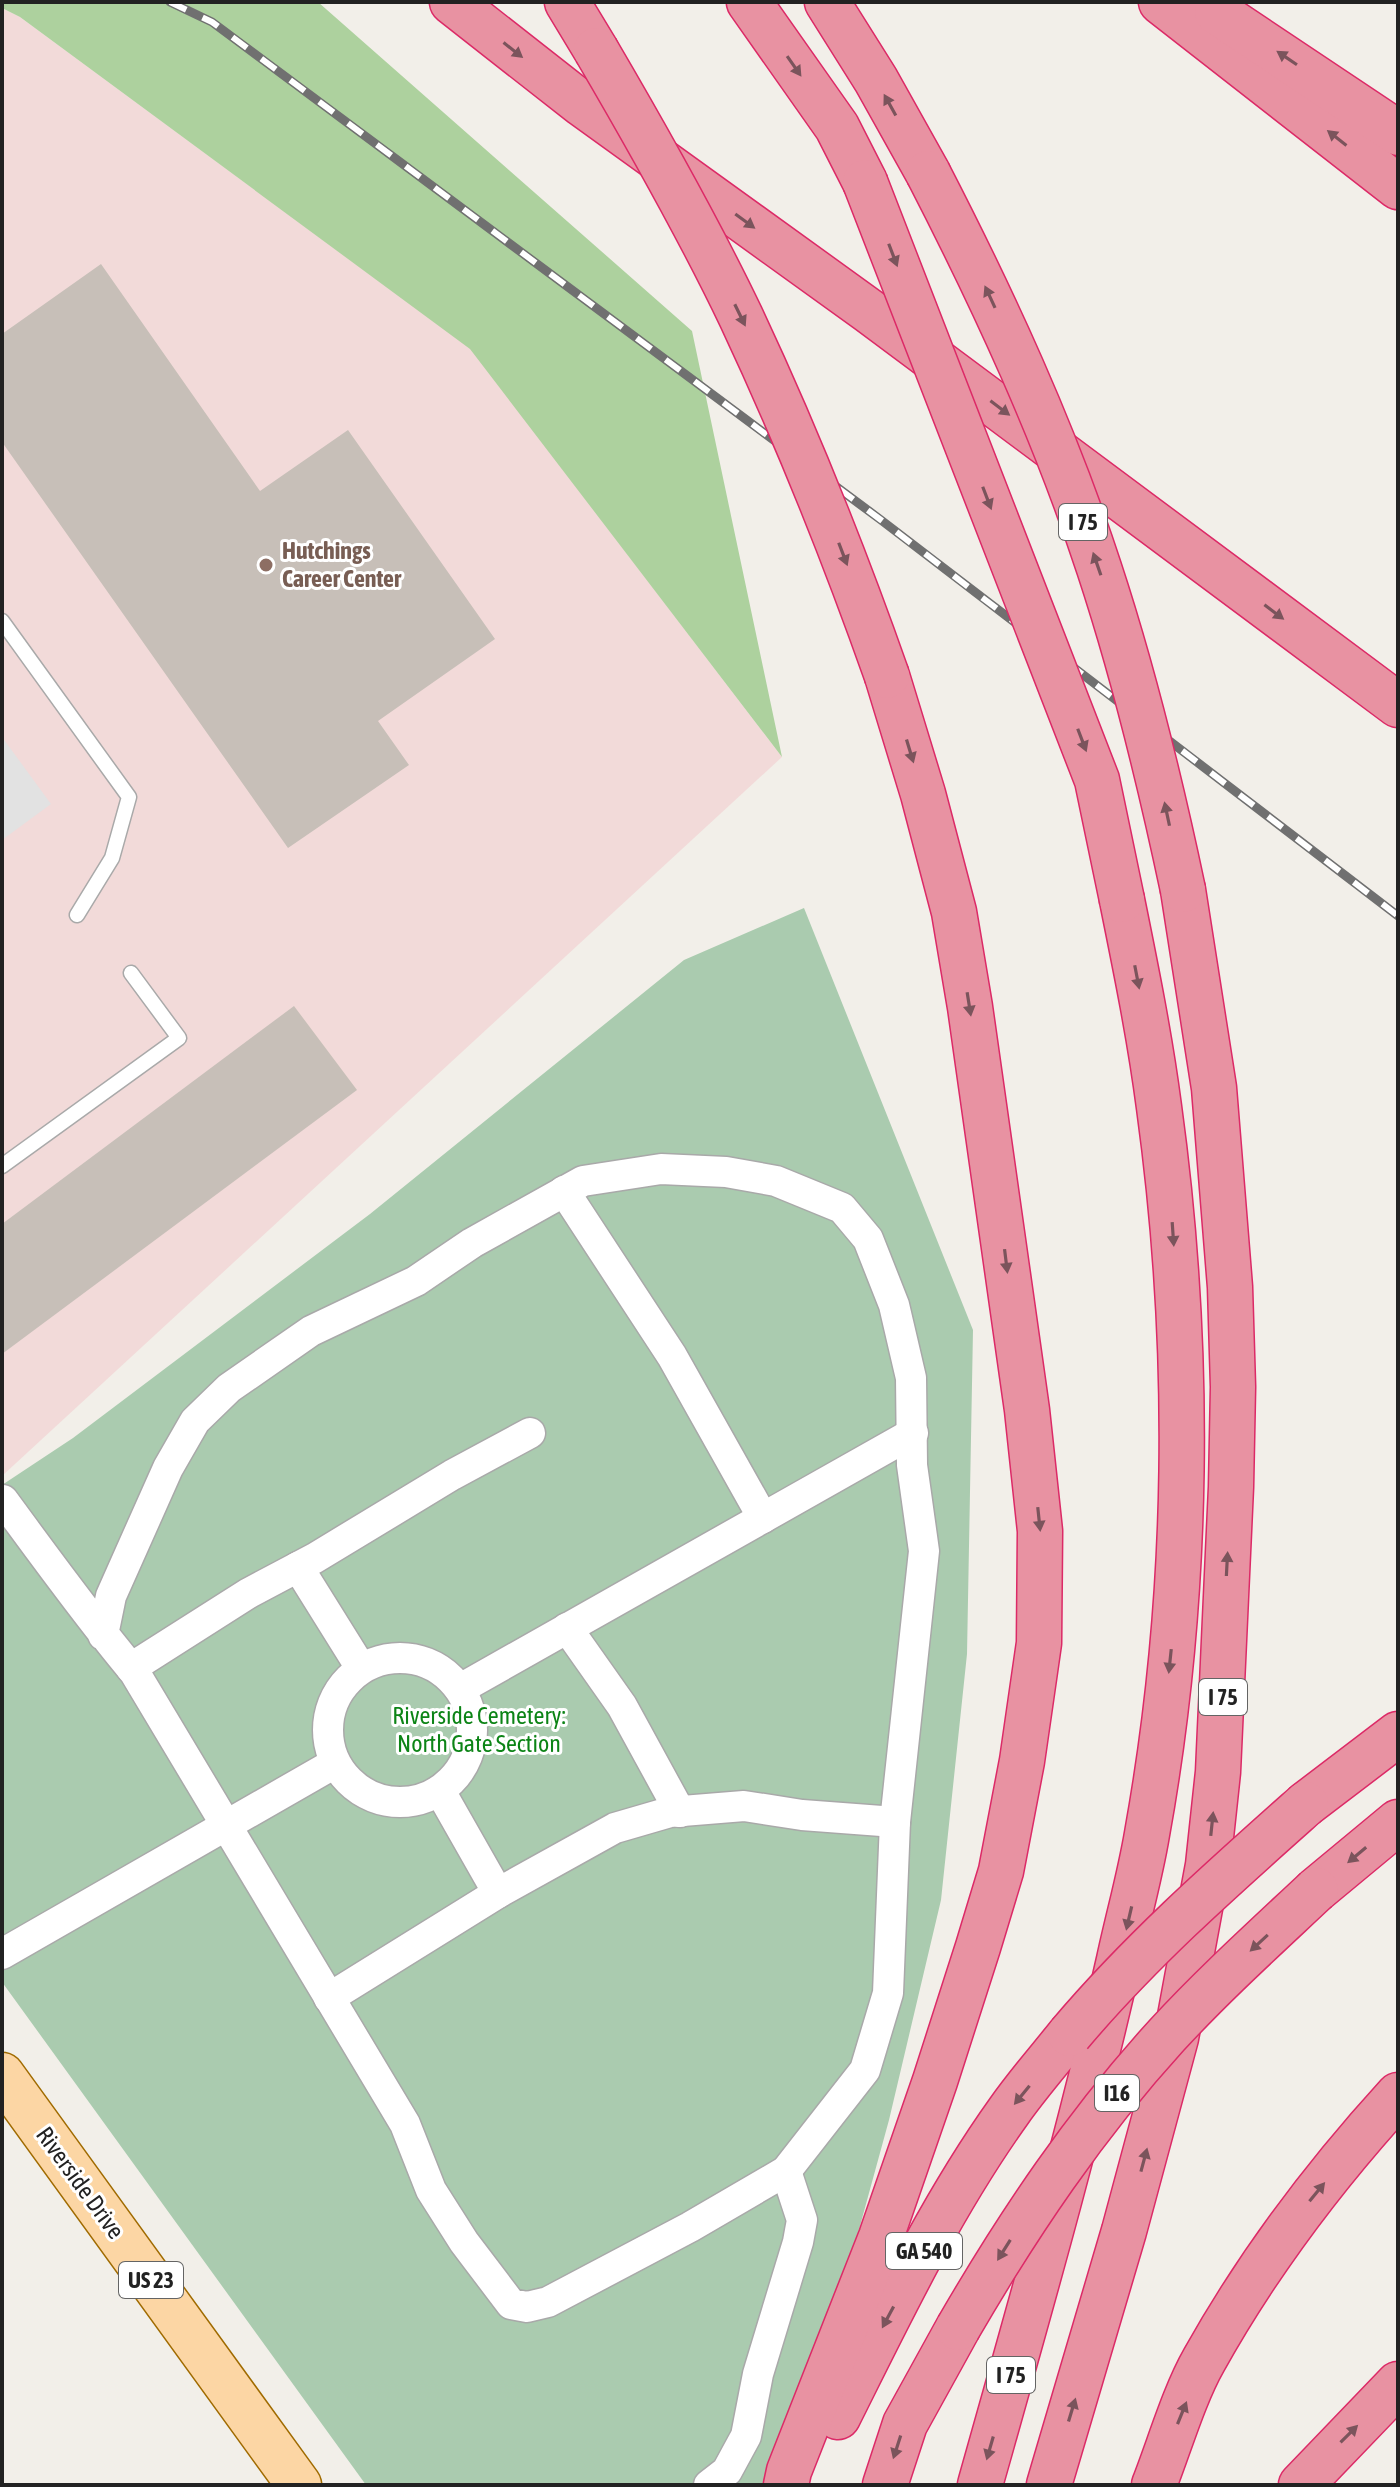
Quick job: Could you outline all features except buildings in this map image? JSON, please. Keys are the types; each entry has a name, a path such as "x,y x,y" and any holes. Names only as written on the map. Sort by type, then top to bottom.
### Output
{"highway":[{"path":"452,2 582,104 869,311 1398,705"},
{"path":"567,2 688,212 740,314 821,497 887,676 923,794 954,912 1027,1410 1040,1531 1039,1643 1022,1761 996,1886 935,2081 886,2223 786,2485"},
{"name":"I 75","path":"749,2 837,127 865,182 1097,780 1143,1003 1159,1107 1173,1242 1181,1421 1180,1525 1173,1629 1147,1835 1104,2027 980,2485"},
{"name":"I 75","path":"827,2 876,80 977,268 1022,366 1098,566 1146,727 1183,890 1214,1088 1230,1287 1231,1472 1224,1679 1208,1865 1176,2038 1097,2327 1049,2485"},
{"path":"1161,2 1398,187"},
{"path":"1202,2 1398,133"},
{"name":"GA 540","path":"803,2485 888,2316 949,2204 1009,2111 1070,2034 1200,1898 1306,1804 1398,1734"},
{"name":"I16","path":"885,2485 905,2424 1002,2253 1040,2194 1125,2083 1212,1989 1316,1890 1398,1822"},
{"path":"1154,2485 1202,2363 1281,2238 1368,2127 1398,2095"},
{"path":"1301,2485 1398,2384"}],"main road":[{"name":"Riverside Drive","path":"2,2075 299,2485"}],"street":[{"path":"3,1500 103,1635 131,1668 405,2124 431,2190 464,2242 511,2304 527,2307 548,2302 690,2227 786,2171 865,2070 888,1993 895,1822 924,1551 912,1465 911,1378 894,1305 868,1239 842,1208 776,1181 726,1172 661,1169 583,1181 472,1243 416,1281 311,1331 257,1366 195,1421 168,1468 111,1596 103,1635"},
{"path":"564,1191 672,1356 763,1518"},
{"path":"131,1668 249,1593 530,1433"},
{"path":"460,1689 913,1433"},
{"path":"298,1567 361,1668"},
{"path":"567,1628 622,1706 680,1812"},
{"path":"404,1657 426,1662 445,1673 460,1689 470,1709 473,1732 469,1755 457,1775 440,1791 418,1800 394,1802 370,1796 350,1783 335,1763 328,1743 330,1711 345,1682 361,1668 382,1660 404,1657"},
{"path":"2,1954 335,1763"},
{"path":"440,1791 498,1893"},
{"path":"329,1998 498,1893 615,1828 670,1812 744,1806 802,1815 895,1822"},
{"path":"709,2485 727,2471 746,2436 758,2374 798,2242 802,2220 786,2171"}],"lane":[{"path":"2,621 129,797 112,858 77,915"},
{"path":"2,1166 179,1038 131,973"}],"shaded area":[{"path":"2,8 20,17 471,349 782,757 2,1476"},
{"path":"2,737 51,804 2,840"}],"green space":[{"path":"2,2 318,2 692,331 782,757 470,349 20,17 2,8"},
{"name":"Riverside Cemetery: North Gate Section","path":"804,908 973,1330 967,1654 941,1900 889,2120 789,2485 366,2485 2,1982 2,1485 73,1438 370,1214 684,960"}],"railway":[{"path":"170,2 212,22 881,520 1398,916"}],"place":[{"name":"Hutchings Career Center","path":"266,565"}]}
